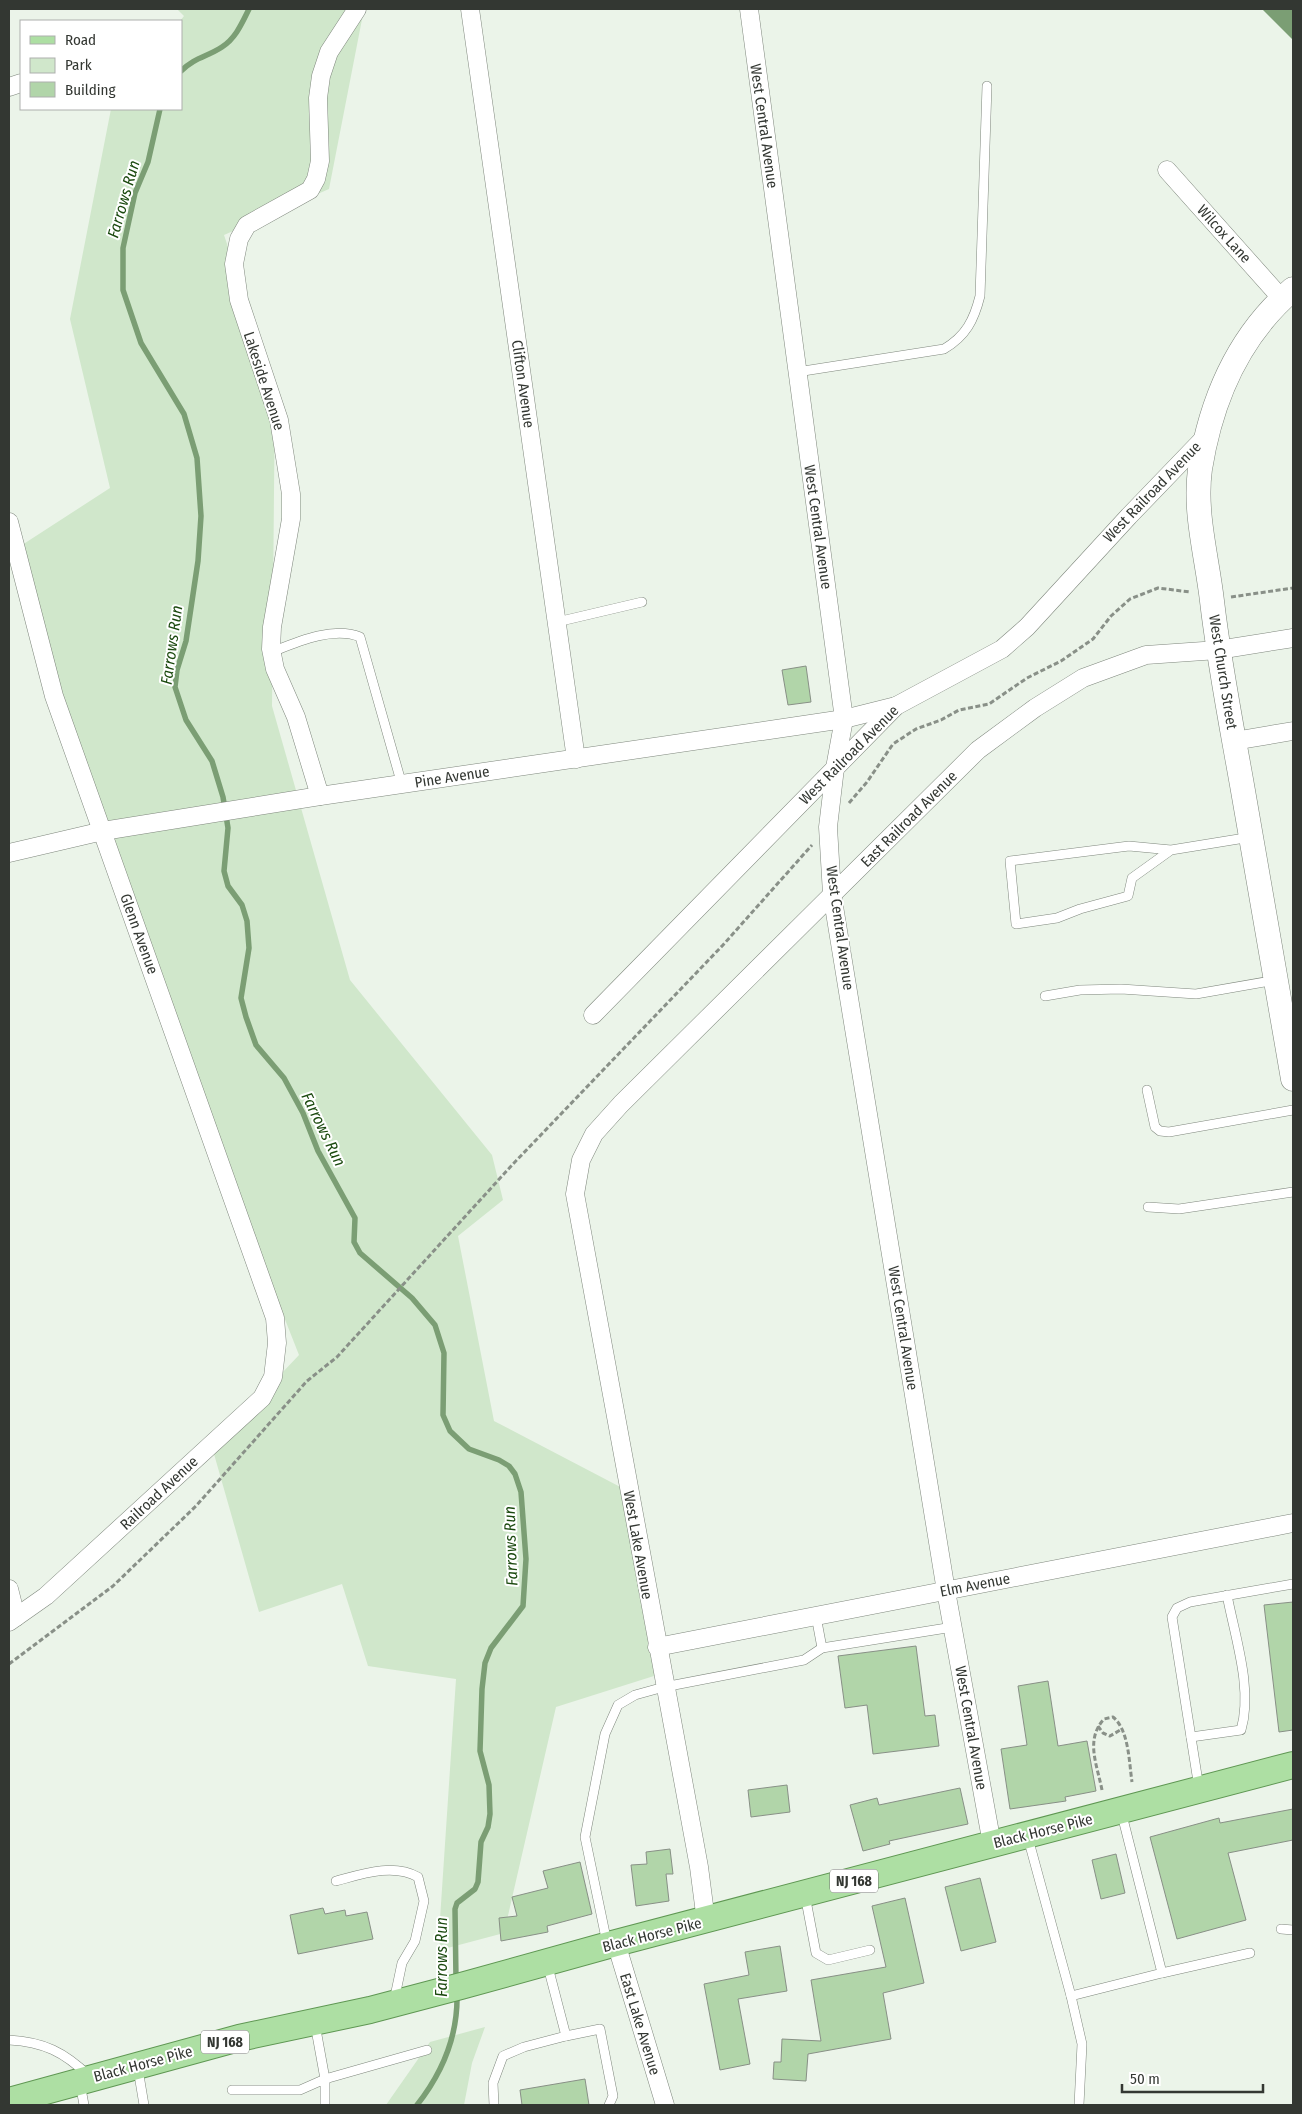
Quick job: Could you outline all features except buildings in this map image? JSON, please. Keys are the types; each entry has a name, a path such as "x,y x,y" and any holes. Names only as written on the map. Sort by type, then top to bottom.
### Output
{"main road":[{"name":"West Church Street","path":"1288,294 1248,339 1230,368 1216,401 1200,470 1199,518 1206,554 1218,650 1293,1079"},
{"name":"Black Horse Pike","path":"9,2101 85,2088 137,2065 239,2038 453,1989 612,1944 706,1921 1293,1764"}],"street":[{"name":"Lakeside Avenue","path":"320,796 296,717 275,669 272,652 272,627 291,519 291,494 279,420 239,300 234,264 239,239 247,225 310,190 316,179 320,161 318,98 321,76 329,52 357,9"},
{"name":"Clifton Avenue","path":"470,9 576,758"},
{"name":"West Central Avenue","path":"749,9 844,719 835,768 828,827 832,894 946,1591 992,1844"},
{"name":"Wilcox Lane","path":"1167,170 1288,294"},
{"name":"West Railroad Avenue","path":"593,1015 896,706 1002,649 1020,633 1129,516 1208,435"},
{"name":"Glenn Avenue","path":"9,522 54,696 275,1318 277,1343"},
{"name":"East Railroad Avenue","path":"580,1169 581,1160 594,1134 621,1104 978,750 1035,708 1083,678 1146,655 1218,650 1293,638"},
{"name":"Pine Avenue","path":"9,854 103,831 320,796 844,719 896,706"},
{"path":"1234,741 1293,731"},
{"name":"West Lake Avenue","path":"580,1169 575,1194 664,1687 699,1867 706,1921"},
{"name":"Railroad Avenue","path":"12,1620 46,1596 262,1398 273,1377 277,1343"},
{"name":"Elm Avenue","path":"657,1647 1293,1523"},
{"path":"9,1589 12,1620"},
{"name":"East Lake Avenue","path":"612,1944 664,2105"}],"lane":[{"path":"798,372 944,349 955,343 974,319 980,296 987,86"},
{"path":"557,622 642,602"},
{"path":"272,652 314,638 352,633 360,637 402,785"},
{"path":"1171,850 1132,878 1128,896 1080,908 1057,918 1016,924 1010,861 1128,846 1171,850 1251,837"},
{"path":"1045,996 1080,990 1121,989 1196,994 1276,980"},
{"path":"1147,1090 1155,1127 1160,1131 1169,1132 1293,1110"},
{"path":"1148,1207 1179,1209 1293,1192"},
{"path":"1200,1790 1172,1617 1183,1604 1293,1584"},
{"path":"1190,1737 1241,1730 1246,1712 1246,1695 1227,1596"},
{"path":"816,1616 822,1648"},
{"path":"612,1944 586,1837 605,1734 618,1705 635,1695 664,1687 804,1660 822,1648 953,1627"},
{"path":"1121,1811 1162,1973"},
{"path":"1027,1835 1071,1996 1082,2044 1079,2105"},
{"path":"336,1881 373,1872 406,1870 418,1877 424,1901 414,1941 400,1971 393,2004"},
{"path":"805,1894 816,1953 828,1960 870,1950"},
{"path":"1281,1929 1293,1930"},
{"path":"1071,1996 1250,1953"},
{"path":"547,1963 566,2036"},
{"path":"315,2022 325,2078 325,2105"},
{"path":"494,2105 492,2083 503,2056 524,2047 600,2028 613,2096 609,2105"},
{"path":"9,2040 53,2050 70,2057 85,2088"},
{"path":"232,2090 300,2090 325,2078 427,2050"},
{"path":"137,2065 144,2105"}],"path":[{"path":"9,1664 120,1580 196,1506 307,1381 337,1357 441,1245"},
{"path":"1102,1790 1092,1738 1104,1719 1113,1717 1119,1722 1132,1782"},
{"path":"1098,1726 1103,1733 1110,1736 1122,1729"}],"green space":[{"path":"177,9 364,9 329,189 224,235 275,386 272,706 350,980 492,1155 503,1200 458,1236 494,1421 628,1491 657,1675 556,1707 504,1933 440,1950 439,1934 456,1679 368,1666 342,1584 259,1612 212,1447 299,1355 104,860 22,545 110,488 70,319 111,110 182,110 181,20 184,16"},
{"path":"485,2027 472,2063 464,2105 386,2105 430,2042"}],"shaded area":[{"path":"1262,9 1293,9 1293,40"}],"waterway":[{"name":"Farrows Run","path":"182,70 191,63 227,43 238,30 249,9"},
{"name":"Farrows Run","path":"160,110 148,162 135,193 123,248 123,290 141,343 184,414 197,458 201,516 198,561 186,641 177,670 175,687 186,720 212,761 223,797 228,828 224,871 228,886 242,905 247,921 249,948 241,998 256,1045 284,1078 303,1113 318,1151 355,1218 354,1242 360,1253 412,1298 435,1325 444,1353 443,1415 450,1431 469,1449 499,1460 509,1466 515,1474 521,1492 526,1559 523,1606 491,1648 485,1663 482,1689 480,1751 489,1785 490,1814 488,1827 481,1842 478,1882 475,1889 457,1903 455,1909 456,1980"},
{"name":"Farrows Run","path":"417,2105 434,2080 447,2053 455,2024 457,1994"}]}
